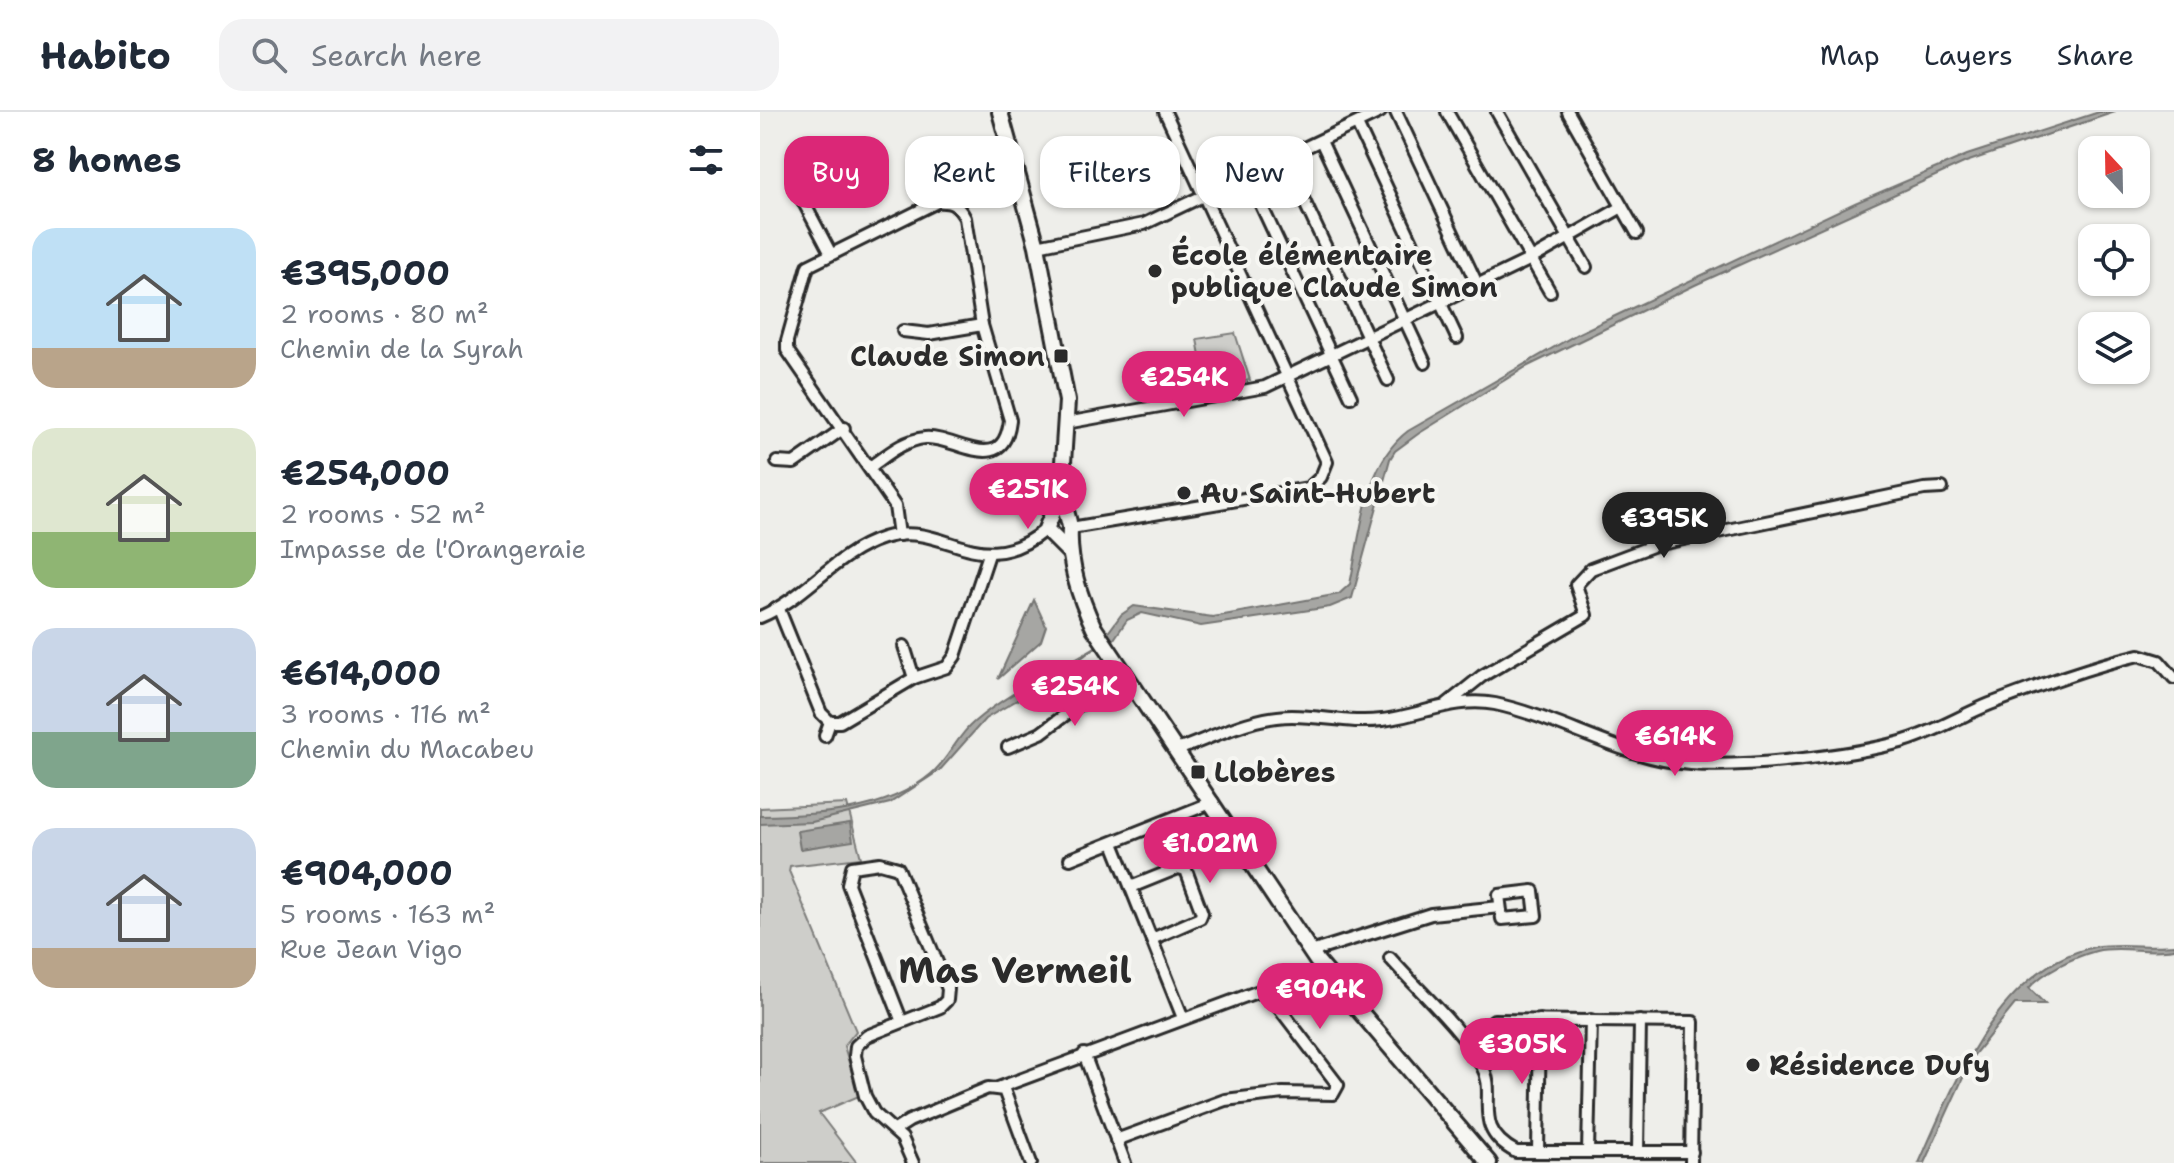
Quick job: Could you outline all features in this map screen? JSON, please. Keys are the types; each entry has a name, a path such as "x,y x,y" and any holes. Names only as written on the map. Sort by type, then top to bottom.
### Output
{"street":[{"path":"1000,112 1037,246 1067,401 1059,529 1070,553 1081,599 1093,625 1311,952 1489,1163"},
{"path":"1165,112 1196,181"},
{"path":"1313,145 1380,112"},
{"path":"1396,112 1477,284"},
{"path":"1447,112 1550,292"},
{"path":"1497,112 1586,267"},
{"path":"1568,112 1637,233"},
{"path":"1357,124 1457,338"},
{"path":"1321,141 1425,363"},
{"path":"1037,246 1144,224 1196,199"},
{"path":"870,467 906,443 920,438 932,437 970,451 982,451 1002,443 1010,420 982,325 965,218 949,201 937,202 808,266 803,272 787,350 844,428 895,506 899,535"},
{"path":"1066,423 1265,387 1288,373 1531,259 1622,207"},
{"path":"807,208 831,254"},
{"path":"760,617 779,609 854,550 899,535 916,534 989,554 1059,529 1309,488 1321,477 1327,462 1209,208"},
{"path":"1262,208 1351,397"},
{"path":"1307,208 1388,380"},
{"path":"903,331 929,334 982,325"},
{"path":"777,462 794,463 844,428"},
{"path":"1446,706 1492,670 1586,615 1576,585 1591,569 1655,545 1924,489 1942,488"},
{"path":"779,609 821,713 830,722 840,722 914,678 947,667 955,656 989,554"},
{"path":"904,646 914,678"},
{"path":"1177,750 1262,719 1292,716 1357,722 1385,720 1446,706 1493,704 1650,755 1690,764 1731,763 1799,758 1903,742 1989,704 2139,655 2159,661 2174,678"},
{"path":"1008,747 1041,733 1077,706 1130,681"},
{"path":"825,736 830,722"},
{"path":"1070,859 1213,802"},
{"path":"1113,843 1183,1018"},
{"path":"902,1022 848,884 852,867 880,863 898,868 948,989 947,1000 940,1007 867,1036 856,1046 855,1056 865,1096 874,1113 895,1130 913,1163"},
{"path":"1131,887 1178,868 1186,870 1202,913 1200,918 1152,939"},
{"path":"1311,952 1431,914 1500,907"},
{"path":"1390,958 1484,1068 1490,1127 1506,1147 1516,1152 1638,1151 1692,1157 1693,1022 1494,1020 1466,1044"},
{"path":"998,1088 1262,990 1335,1077 1337,1089 1333,1094 1283,1093 1225,1100 1116,1140"},
{"path":"1538,1152 1540,1020"},
{"path":"1588,1152 1591,1020"},
{"path":"1638,1151 1640,1021"},
{"path":"1084,1054 1125,1163"},
{"path":"895,1130 988,1088 998,1088 1004,1090 1031,1163"}],"shaded area":[{"path":"2099,112 2115,112 1966,162 1695,285 1526,367 1418,434 1395,451 1390,459 1352,598 1330,607 1201,626 1142,613 1127,620 1112,642 1107,634 1121,615 1134,606 1213,617 1339,594 1350,584 1373,480 1393,445 1408,431 1579,333 1855,203 1967,155"},
{"path":"1235,333 1250,380 1206,388 1197,339"},
{"path":"1034,600 1046,626 1041,641 998,679"},
{"path":"1100,644 1056,677 985,719 940,770 890,803 812,822 760,824 760,816 850,809 893,797 913,787 937,768 968,728 988,711"},
{"path":"847,804 861,858 790,866 789,871 856,1031 844,1046 859,1096 819,1113 857,1163 760,1163 760,808"},
{"path":"850,823 853,841 800,849 797,831"},
{"path":"2174,945 2174,949 2164,950 2096,951 2060,965 2035,982 2029,988 2045,1004 2015,1004 1973,1056 1924,1163 1919,1163 1965,1065 1984,1033 2006,1003 2032,978 2061,959 2094,947"}],"place":[{"name":"École élémentaire publique Claude Simon","path":"1155,271"},
{"name":"Claude Simon","path":"1061,356"},
{"name":"Au Saint-Hubert","path":"1184,493"},
{"name":"Llobères","path":"1198,772"},
{"name":"Résidence Dufy","path":"1753,1065"}],"district":[{"name":"Mas Vermeil","path":"1015,970"}]}
